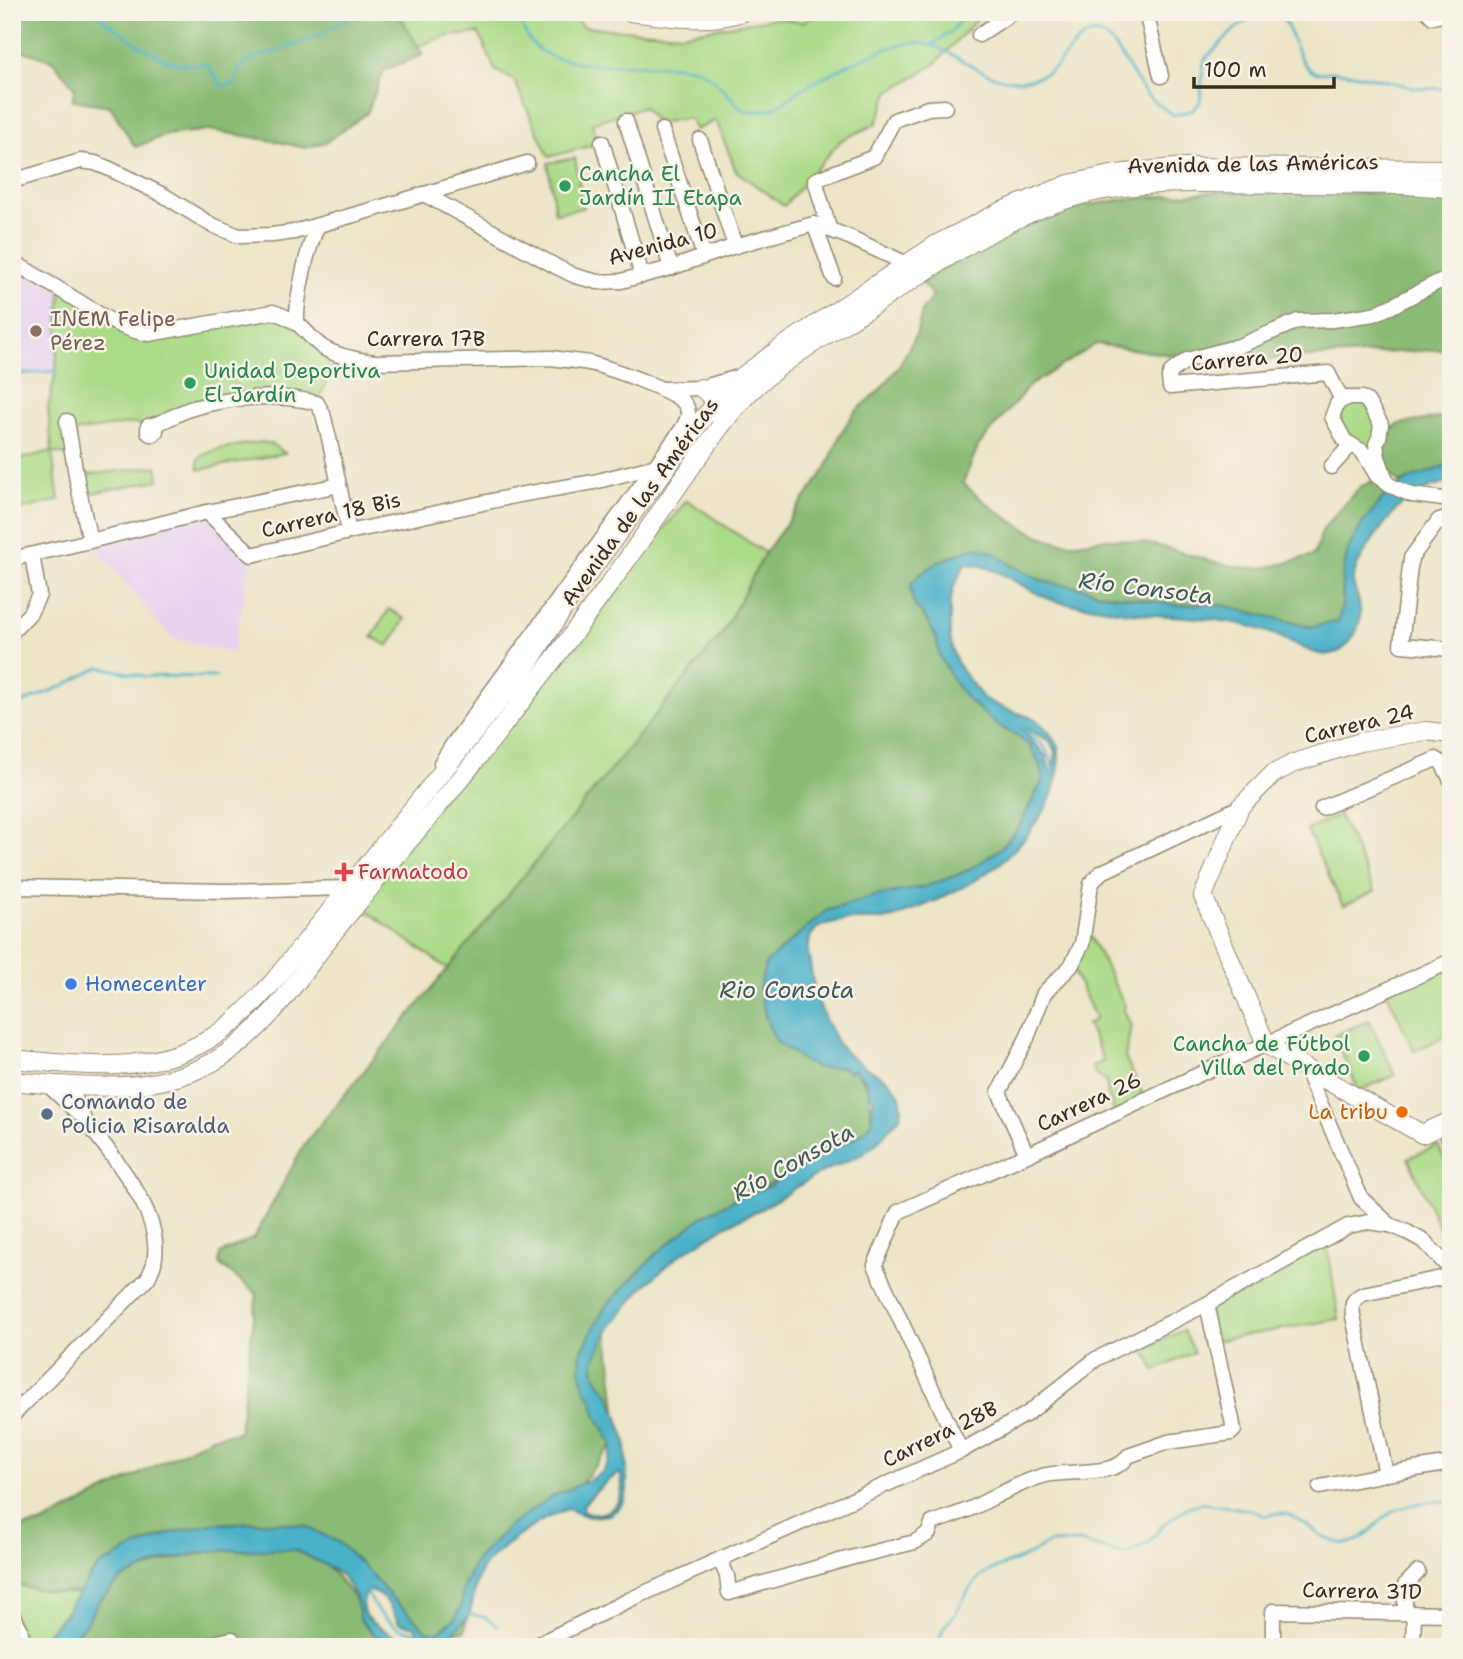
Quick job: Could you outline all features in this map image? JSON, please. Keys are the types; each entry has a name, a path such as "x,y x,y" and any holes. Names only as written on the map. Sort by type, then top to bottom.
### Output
{"main road":[{"path":"630,12 700,19 728,17 742,12"},
{"name":"Avenida de las Américas","path":"12,1081 72,1087 151,1083 178,1077 215,1061 256,1031 342,921 538,682 729,415 754,388 912,270 948,238 1012,206 1069,184 1116,174 1184,167 1451,169"},
{"name":"Avenida de las Américas","path":"12,1059 120,1066 139,1064 177,1055 208,1041 243,1014 274,981 524,670 629,511 704,417 743,376 782,347 912,270 1041,209 1101,190 1161,183 1404,185 1451,188"},
{"path":"690,470 694,455 715,424 718,414 711,396 701,388"},
{"path":"580,624 571,615 573,610 612,554 629,511"},
{"name":"Carrera 24","path":"1266,1044 1203,896 1240,807 1273,774 1294,763 1360,742 1426,731 1451,734"},
{"path":"342,921 355,895 348,888"},
{"path":"1266,1044 1422,1134 1447,1123"}],"street":[{"path":"979,35 1013,12"},
{"path":"1146,12 1161,76"},
{"path":"1428,12 1433,17 1451,13"},
{"path":"829,229 815,180 874,157 894,120 928,108 945,107"},
{"path":"626,121 671,268"},
{"path":"662,130 704,256"},
{"path":"700,139 735,246"},
{"path":"602,142 642,276"},
{"path":"12,181 80,161 95,163 165,196 209,223 239,236 273,235 294,232 527,163"},
{"name":"Avenida 10","path":"424,194 575,276 598,282 621,281 642,276 814,224"},
{"path":"814,224 912,270"},
{"path":"814,224 834,278"},
{"path":"297,323 299,299 312,238 318,225"},
{"path":"294,232 303,239 309,252"},
{"path":"12,261 122,327 149,334 273,312 299,299"},
{"name":"Carrera 20","path":"1342,400 1328,373 1170,387 1169,379 1171,372 1186,360 1239,346 1298,321 1333,320 1374,314 1438,282 1451,280"},
{"name":"Carrera 17B","path":"273,312 297,323 322,347 356,360 375,362 551,358 593,364 661,389 683,401 689,417 655,466"},
{"name":"Carrera 17B","path":"661,389 701,388 743,376"},
{"path":"154,426 193,408 227,401 266,396 317,403 330,438 349,531"},
{"path":"1387,483 1376,444 1381,424 1367,401 1362,398 1342,400 1337,404 1332,417 1345,441 1357,448 1377,476 1387,483 1400,491 1451,500"},
{"path":"68,421 79,496 90,541"},
{"path":"1331,467 1357,448 1376,444"},
{"name":"Carrera 18 Bis","path":"207,512 252,555 349,531 594,482 655,466 673,458"},
{"path":"629,511 655,466"},
{"name":"Carrera 18 Bis","path":"594,482 617,485 626,493 629,511"},
{"path":"12,559 207,512 339,485"},
{"path":"1445,519 1411,558 1401,645 1451,649"},
{"path":"12,632 30,613 38,595 32,555"},
{"path":"1322,808 1436,759 1442,763 1451,780"},
{"path":"1027,1155 999,1092 1027,1038 1044,993 1071,966 1082,944 1091,884 1100,873 1240,807"},
{"path":"12,887 226,891 348,888"},
{"name":"Carrera 26","path":"961,1451 874,1265 898,1212 1451,961"},
{"path":"1305,1068 1361,1198 1390,1225 1425,1242 1451,1270"},
{"path":"47,1084 84,1119"},
{"path":"12,1416 141,1286 148,1278 154,1262 155,1241 143,1203 132,1183 84,1119 72,1087"},
{"path":"1447,1123 1451,1143"},
{"path":"1348,1226 1361,1198"},
{"name":"Carrera 28B","path":"532,1647 629,1600 961,1451 1027,1414 1096,1359 1207,1304 1348,1226 1368,1222 1390,1225"},
{"path":"1386,1474 1352,1304 1356,1297 1363,1294 1451,1276"},
{"path":"720,1559 727,1576 729,1593 915,1542 926,1536 932,1523 1047,1475 1113,1468 1126,1461 1128,1456 1168,1441 1231,1433 1234,1430 1207,1304"},
{"path":"1320,1487 1451,1463"},
{"path":"1413,1647 1405,1584 1419,1572"},
{"name":"Carrera 31D","path":"1273,1647 1273,1611 1451,1614"},
{"path":"12,1613 20,1628 24,1647"},
{"path":"196,1647 232,1639 233,1647"}],"shaded area":[{"name":"INEM Felipe Pérez","path":"12,261 61,290 56,371 12,375"},
{"path":"207,512 252,555 233,653 171,638 90,541"}],"green space":[{"path":"12,12 398,12 423,55 384,70 367,113 326,142 305,148 209,130 166,135 135,147 110,106 72,100 75,88 53,61 15,48 12,50"},
{"path":"387,12 570,12 583,27 682,34 775,18 803,22 819,12 984,12 934,65 889,92 876,124 841,140 784,206 736,171 716,120 696,130 689,118 657,123 643,107 592,123 597,144 549,157 514,80 495,70 479,33 442,37 405,51"},
{"name":"Cancha El Jardín II Etapa","path":"575,158 583,208 555,213 548,163"},
{"path":"1209,192 1451,195 1451,349 1220,362 1096,344 1029,386 978,446 963,483 999,513 1029,531 1060,542 1124,540 1228,565 1263,568 1314,555 1323,529 1360,487 1377,479 1392,491 1342,577 1343,602 1338,622 1310,627 1226,606 1177,605 1099,593 1042,581 1003,559 969,549 939,562 919,575 914,604 937,639 939,655 966,698 994,722 1029,745 1041,765 1043,780 1027,810 1018,835 979,864 924,887 871,897 826,911 766,963 805,1062 854,1069 868,1088 872,1123 860,1135 756,1191 633,1278 605,1307 619,1436 565,1504 473,1567 465,1631 427,1634 305,1526 234,1523 165,1535 98,1567 79,1593 45,1591 12,1583 12,1529 41,1524 212,1437 239,1432 257,1294 219,1264 220,1254 254,1238 305,1143 722,634 765,553 826,469 841,433 854,413 879,391 898,368 916,335 923,309 933,296 922,283 1010,230 1057,211 1119,200"},
{"name":"Unidad Deportiva El Jardín","path":"61,290 135,332 273,312 339,355 317,403 227,401 147,429 136,423 74,432 73,457 52,452 59,500 12,512 12,502 15,501 12,491 12,461 52,451 48,408 56,371"},
{"path":"1362,398 1381,424 1376,444 1362,451 1345,441 1337,404"},
{"path":"1451,416 1451,464 1399,483 1386,465 1385,445 1388,430 1400,424"},
{"path":"263,442 285,453 199,470 199,458 205,454"},
{"path":"157,466 159,480 82,495 79,476"},
{"path":"687,500 765,553 722,634 448,969 357,904"},
{"path":"389,609 405,619 389,646 372,637"},
{"path":"1339,815 1375,891 1343,906 1307,830"},
{"path":"1086,927 1125,1006 1123,1008 1131,1026 1125,1057 1145,1099 1115,1113 1106,1082 1092,1067 1104,1061 1087,1024 1096,1019 1071,966"},
{"path":"1444,964 1451,979 1451,1034 1414,1051 1386,990"},
{"name":"Cancha de Fútbol Villa del Prado","path":"1369,1020 1395,1075 1359,1091 1334,1036"},
{"path":"1438,1145 1451,1174 1451,1235 1444,1238 1408,1158"},
{"path":"1326,1238 1339,1319 1215,1341 1207,1304"},
{"path":"1183,1330 1194,1352 1155,1371 1144,1349"},
{"path":"295,1550 328,1566 357,1601 361,1622 376,1636 388,1639 388,1647 59,1647 85,1625 98,1602 121,1579 163,1562 207,1552"},
{"path":"12,1583 45,1591 79,1593 50,1630 27,1647 12,1613"}],"water":[{"name":"Rio Consota","path":"1451,464 1451,482 1422,491 1407,500 1392,514 1368,548 1353,578 1360,611 1357,631 1345,647 1331,654 1313,652 1279,636 1227,621 1126,612 1057,602 988,568 965,564 954,586 950,603 953,653 961,670 984,699 1035,719 1059,746 1059,768 1053,792 1046,808 1024,839 1001,863 973,882 896,917 826,924 817,928 810,937 808,953 815,993 825,1019 846,1053 888,1080 900,1095 900,1117 875,1145 863,1154 820,1173 761,1209 727,1225 677,1257 641,1289 609,1329 594,1361 595,1374 611,1398 626,1441 627,1491 618,1509 609,1515 589,1517 568,1509 545,1519 517,1537 483,1567 476,1582 469,1615 446,1639 405,1643 376,1636 361,1621 355,1595 342,1576 328,1566 295,1550 233,1550 166,1560 121,1579 98,1602 85,1625 62,1647 26,1647 42,1639 65,1614 98,1567 131,1549 171,1533 212,1524 278,1522 305,1526 338,1542 426,1631 439,1632 455,1618 461,1607 463,1588 476,1560 508,1527 551,1497 592,1479 603,1471 609,1460 612,1444 585,1389 580,1369 581,1352 605,1307 657,1253 703,1216 741,1196 771,1186 794,1163 839,1146 860,1135 872,1123 874,1100 866,1081 854,1069 849,1072 842,1067 818,1068 776,1041 766,1019 759,988 766,963 826,911 871,897 924,887 979,864 1002,847 1019,827 1043,780 1041,765 1029,745 994,722 966,698 953,680 939,655 937,639 914,604 911,584 919,575 939,562 976,547 995,553 1012,566 1045,582 1177,605 1226,606 1310,627 1338,622 1343,602 1342,577 1349,547 1362,524 1387,493 1412,478","holes":["1017,724 1050,741 1056,752 1052,774 1046,756","620,1473 622,1482 622,1491 615,1506 602,1513 584,1511 583,1505","367,1590 379,1595 387,1602 399,1623 415,1627 415,1637 402,1639 376,1625 366,1617 363,1598"]}],"waterway":[{"path":"94,12 153,53 180,64 206,64 222,86 235,84 239,70 248,61 309,40 345,19 351,12"},
{"path":"516,12 528,39 539,50 555,58 597,65 678,66 697,69 712,78 744,111 775,108 805,87 866,57 900,45 925,44 939,48 980,71 1012,80 1033,78 1046,73 1054,68 1079,40 1099,34 1112,43 1148,96 1173,115 1193,110 1200,102 1205,59 1235,29 1262,12"},
{"path":"930,46 951,32 966,12"},
{"path":"1273,12 1285,23 1298,54 1312,71 1351,74 1418,88 1451,89"},
{"path":"12,375 56,371"},
{"path":"12,707 100,667 143,676 216,677"},
{"name":"Río Consota","path":"1015,723 1036,739 1048,753 1051,760 1051,777"},
{"name":"Río Consota","path":"855,913 910,901"},
{"name":"Río Consota","path":"792,1181 825,1160"},
{"name":"Río Consota","path":"676,1251 700,1231 727,1215"},
{"path":"938,1647 943,1628 977,1580 989,1571 1025,1557 1049,1543 1079,1542 1128,1554 1149,1542 1164,1524 1188,1507 1202,1503 1251,1510 1265,1516 1288,1515 1327,1539 1349,1543 1360,1539 1388,1515 1401,1508 1427,1502 1451,1502"},
{"name":"Río Consota","path":"365,1589 378,1612 398,1628 419,1634"},
{"path":"466,1614 485,1617 497,1626"},
{"path":"827,1647 844,1647"}],"place":[{"name":"Cancha El Jardín II Etapa","path":"565,186"},
{"name":"INEM Felipe Pérez","path":"36,331"},
{"name":"Unidad Deportiva El Jardín","path":"190,383"},
{"name":"Farmatodo","path":"344,872"},
{"name":"Homecenter","path":"71,984"},
{"name":"Cancha de Fútbol Villa del Prado","path":"1364,1056"},
{"name":"La tribu","path":"1402,1112"},
{"name":"Comando de Policia Risaralda","path":"47,1114"}]}
